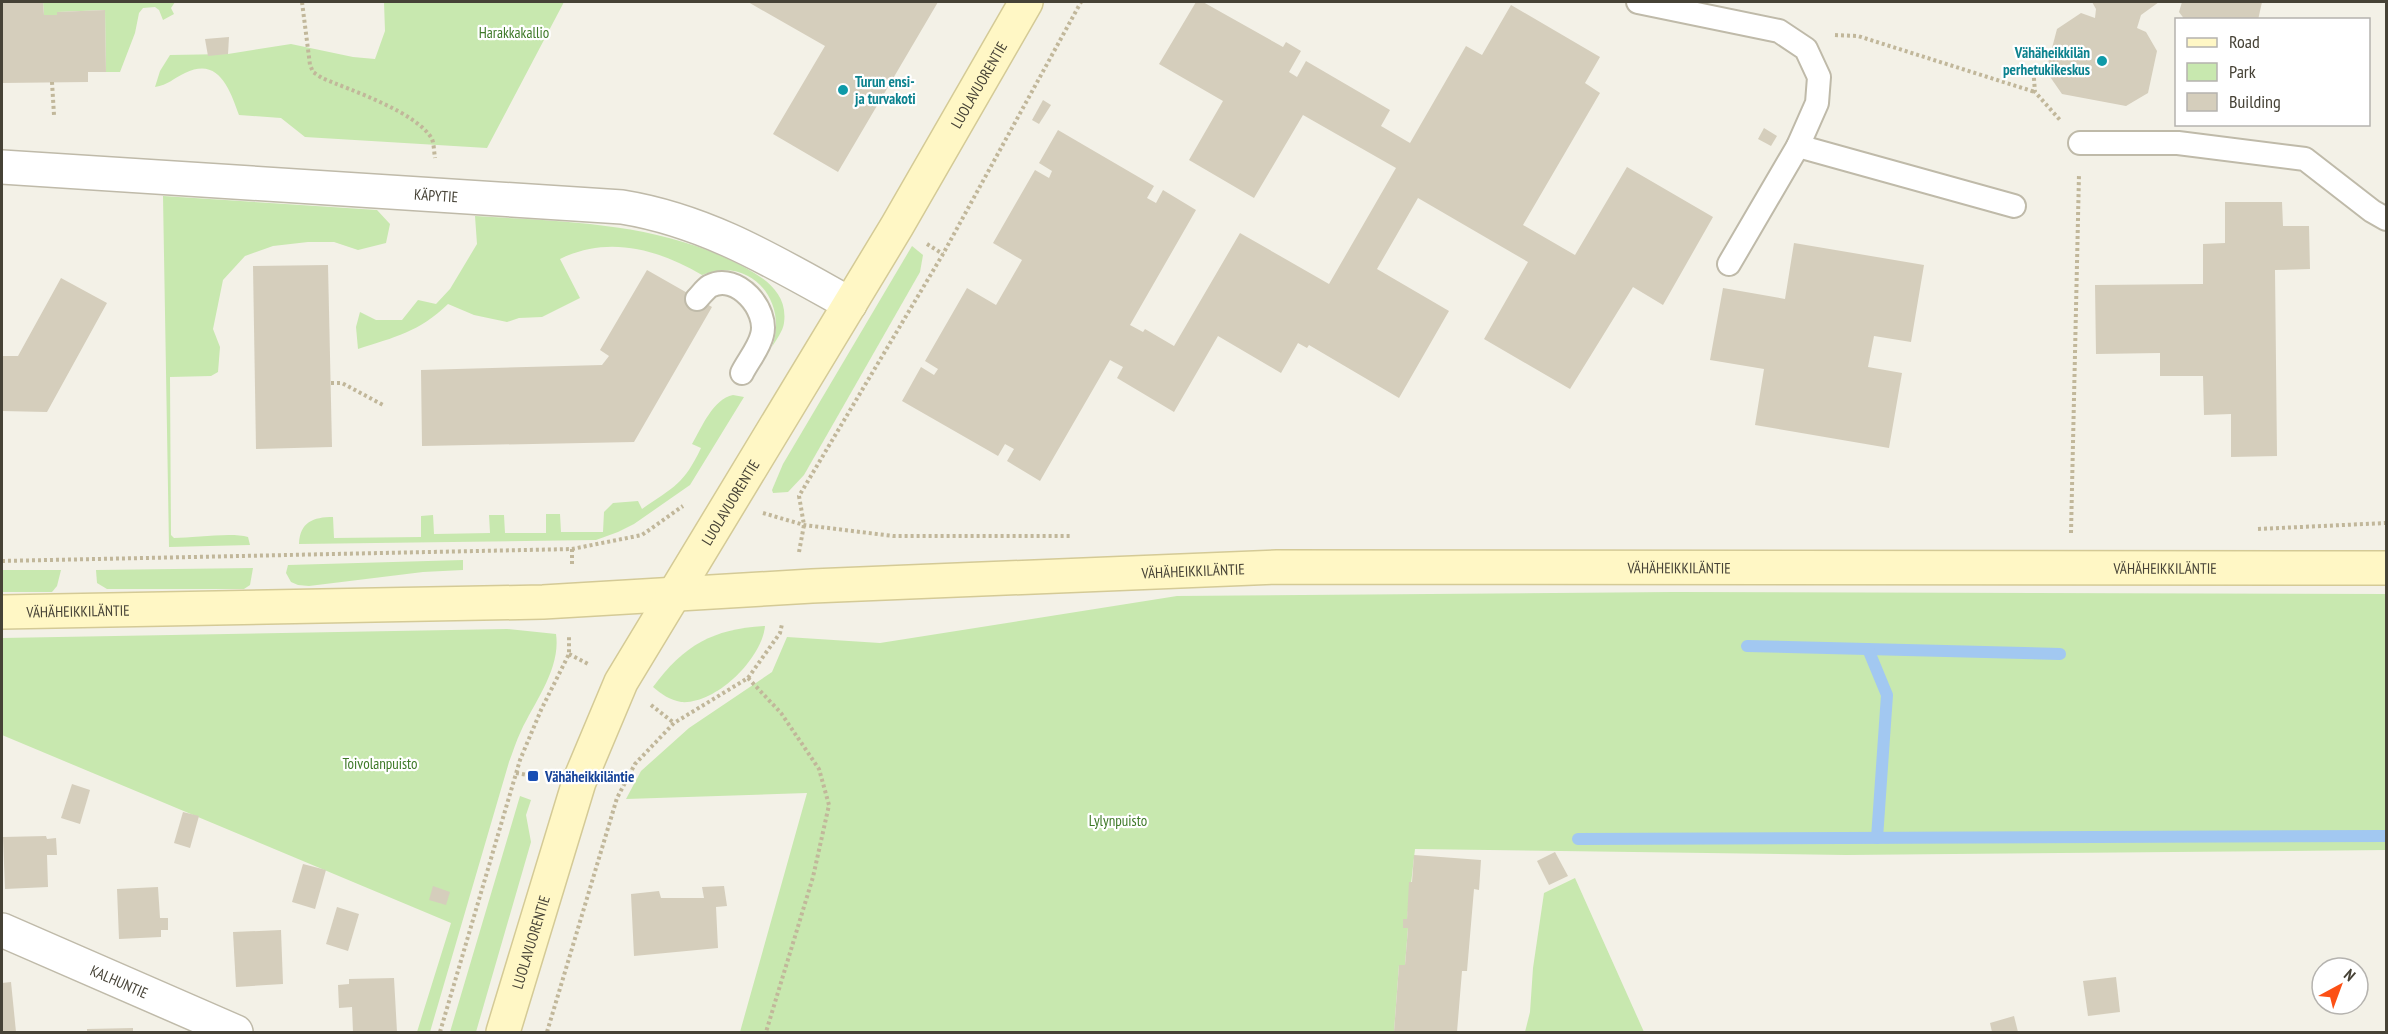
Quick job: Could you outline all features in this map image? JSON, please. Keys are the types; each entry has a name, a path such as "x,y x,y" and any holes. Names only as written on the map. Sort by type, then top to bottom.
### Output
{"street":[{"name":"LUOLAVUORENTIE","path":"503,1032 579,782 621,682 850,304 1026,2"},
{"name":"KÄPYTIE","path":"2,167 622,207 656,213 744,245 850,304"},
{"name":"VÄHÄHEIKKILÄNTIE","path":"2,612 571,600 792,587 1277,567 2386,568"},
{"name":"KALHUNTIE","path":"2,930 236,1032"}],"lane":[{"path":"1638,2 1779,31 1806,49 1819,77 1816,103 1798,146 1729,264"},
{"path":"2080,143 2178,143 2305,159 2372,211 2386,219"},
{"path":"1798,146 2014,206"},
{"path":"697,299 709,286 726,284 745,293 758,309 763,325 762,335 742,373"}],"path":[{"path":"302,2 310,65 313,72 395,109 413,121 433,140 435,158"},
{"path":"547,1032 617,798 635,764 674,723 748,678 780,633 804,525 799,496 943,254 1081,2"},
{"path":"1779,31 1858,36 2035,92 2080,143 2071,537"},
{"path":"2034,66 2035,92"},
{"path":"52,82 54,115"},
{"path":"331,383 342,384 383,405"},
{"path":"440,1032 516,773 541,710 569,654 572,549"},
{"path":"748,678 781,713 819,769 829,805 813,877 766,1032"},
{"path":"516,773 533,776"}],"green space":[{"path":"43,2 175,2 171,8 174,14 163,20 159,10 155,7 143,8 139,13 135,33 120,72 106,72 105,10 57,12 57,15 44,15"},
{"name":"Harakkakallio","path":"384,2 564,2 487,148 305,137 281,118 239,115 227,86 215,72 207,69 185,73 155,87 160,71 170,55 228,54 291,44 353,57 375,59 385,31"},
{"path":"163,196 377,210 390,224 386,243 358,250 334,242 308,242 273,246 245,256 223,280 213,329 220,347 218,372 211,376 170,377 171,535 174,538 241,536 248,537 250,545 169,547"},
{"path":"475,216 613,227 680,241 712,252 744,267 774,289 783,304 782,329 772,347 776,330 775,314 770,299 761,286 750,277 736,271 719,270 702,275 650,252 614,247 578,252 560,259 580,298 542,317 519,318 507,322 474,315 448,304 417,327 358,349 356,327 360,312 376,320 402,320 418,300 436,304 450,289 477,244"},
{"path":"912,246 923,255 920,272 804,475 788,492 773,493 772,490 783,464"},
{"path":"733,395 744,397 690,485 634,524 596,540 299,544 302,530 309,522 326,517 333,517 334,538 421,537 421,516 433,515 434,534 490,533 489,515 504,515 505,533 546,533 546,514 560,514 561,532 603,532 604,512 613,503 638,501 642,509 677,484 689,470 701,448 692,444 704,422 720,402"},
{"path":"463,560 463,570 423,572 309,586 291,582 286,573 288,565"},
{"path":"253,568 250,585 244,589 107,589 97,583 96,570"},
{"path":"2,570 61,570 57,586 52,592 2,592"},
{"name":"Lylynpuisto","path":"1674,592 2386,594 2386,850 1846,855 1415,849 1407,919 1403,919 1403,927 1408,928 1405,965 1399,965 1394,1032 740,1032 807,793 626,799 641,771 689,728 772,672 787,637 880,643 1177,596"},
{"path":"765,626 762,639 746,665 735,678 708,696 694,701 681,702 673,700 653,687 676,660 701,642 730,631"},
{"name":"Toivolanpuisto","path":"507,629 556,634 555,659 546,684 519,735 509,762 430,1032 417,1032 451,923 2,735 2,638"},
{"path":"520,796 531,800 526,815 531,842 476,1032 450,1032"},
{"path":"1575,878 1644,1032 1525,1032 1530,1012 1533,968 1544,893"}],"building":[{"path":"2,2 43,2 44,15 57,15 57,12 105,10 106,72 88,72 88,82 2,83"},
{"name":"Turun ensi- ja turvakoti","path":"748,2 938,2 838,172 773,134 825,46"},
{"path":"1196,2 1203,2 1283,47 1286,42 1301,51 1289,72 1297,77 1306,61 1390,110 1381,126 1410,143 1466,46 1482,55 1511,5 1600,57 1585,83 1600,93 1523,225 1575,255 1627,167 1713,217 1663,305 1633,287 1570,389 1484,339 1528,262 1418,198 1377,269 1449,311 1399,398 1309,345 1307,348 1298,343 1281,373 1218,336 1174,412 1117,378 1123,367 1110,360 1040,481 1007,461 1014,449 1005,444 998,456 902,401 921,367 934,375 938,369 925,361 967,288 996,305 1022,260 993,243 1035,170 1049,178 1052,171 1039,163 1058,130 1154,186 1147,198 1156,203 1163,190 1196,210 1130,325 1143,332 1145,329 1174,346 1240,233 1329,284 1396,168 1303,115 1254,198 1189,160 1223,101 1159,64"},
{"name":"Vähäheikkilän perhetukikeskus","path":"2092,2 2159,2 2141,15 2137,28 2146,32 2157,51 2148,93 2126,106 2062,94 2046,71 2057,29 2081,13 2095,18 2096,9"},
{"path":"2182,2 2262,2 2258,18 2184,18 2179,12"},
{"path":"229,37 228,54 208,56 205,39"},
{"path":"1043,100 1051,105 1039,124 1032,120"},
{"path":"1764,128 1777,136 1771,146 1758,139"},
{"path":"2225,202 2282,202 2283,226 2309,226 2310,269 2275,270 2277,456 2231,457 2231,414 2204,415 2203,376 2160,376 2160,353 2096,354 2095,285 2203,284 2203,244 2225,243"},
{"path":"1794,243 1924,265 1911,342 1874,336 1868,367 1902,373 1889,448 1755,425 1764,369 1710,360 1723,288 1785,299"},
{"path":"328,265 332,447 256,449 253,266"},
{"path":"647,270 712,307 634,442 422,446 421,370 602,365 609,356 600,350"},
{"path":"61,278 107,303 47,412 2,411 2,356 18,356"},
{"path":"72,784 90,790 80,824 61,818"},
{"path":"183,812 199,816 190,848 174,843"},
{"path":"46,836 47,839 56,838 57,855 47,855 48,887 5,889 3,837"},
{"path":"1555,852 1568,876 1549,885 1537,861"},
{"path":"1414,855 1481,860 1479,890 1474,889 1467,971 1462,971 1457,1032 1394,1032 1399,965 1405,965 1408,928 1403,928 1403,919 1407,919 1409,882 1412,882"},
{"path":"303,864 326,870 315,909 292,902"},
{"path":"433,886 450,892 446,905 429,900"},
{"path":"724,886 727,906 716,907 718,948 634,956 631,894 659,891 661,898 704,898 702,887"},
{"path":"158,887 160,918 168,918 168,930 161,930 161,937 119,939 117,889"},
{"path":"337,907 359,914 348,951 326,944"},
{"path":"281,930 283,984 236,987 233,932"},
{"path":"2116,977 2120,1012 2088,1016 2083,981"},
{"path":"394,978 397,1032 353,1032 352,1007 339,1008 338,985 349,984 349,979"},
{"path":"11,982 16,1032 2,1032 2,983"},
{"path":"2014,1016 2018,1032 1992,1032 1990,1023"},
{"path":"133,1028 133,1032 87,1032 87,1029"}],"waterway":[{"path":"1747,646 2060,654"},
{"path":"1868,649 1887,695 1877,838"},
{"path":"1578,839 2386,836"}],"place":[{"name":"Vähäheikkilän perhetukikeskus","path":"2102,61"},
{"name":"Turun ensi- ja turvakoti","path":"843,90"},
{"name":"Vähäheikkiläntie","path":"533,776"}]}
